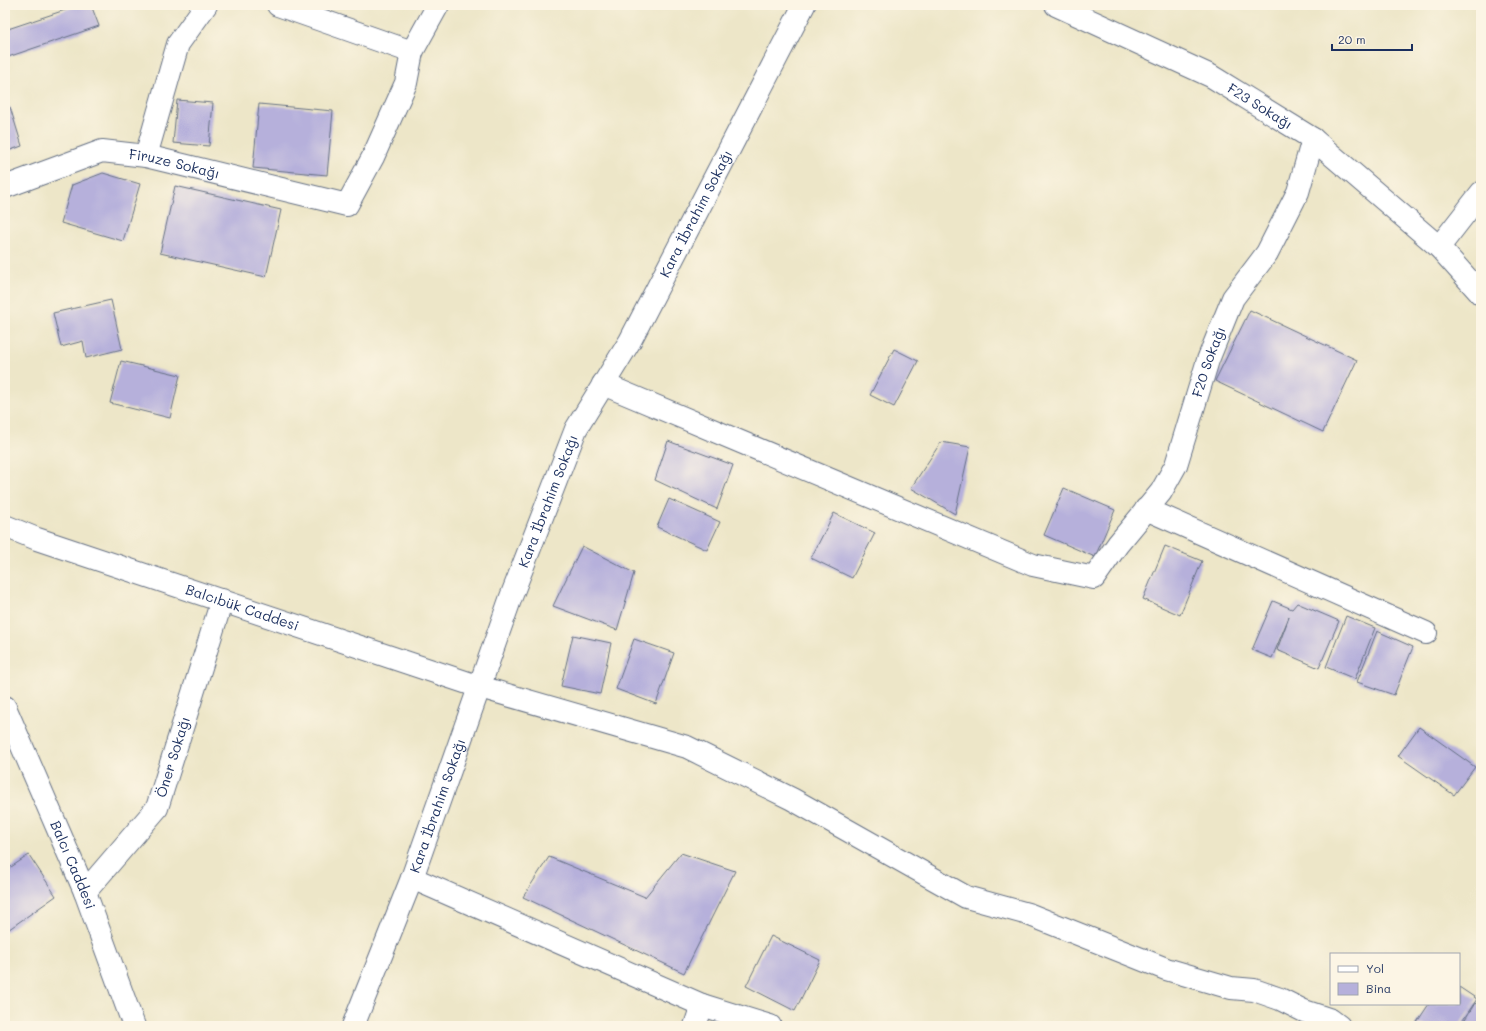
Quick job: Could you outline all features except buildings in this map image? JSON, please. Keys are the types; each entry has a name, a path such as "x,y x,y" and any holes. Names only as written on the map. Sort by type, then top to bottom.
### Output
{"street":[{"path":"146,156 178,44 206,5"},
{"path":"283,6 412,52 438,5"},
{"name":"Kara İbrahim Sokağı","path":"353,1026 412,878 511,597 576,429 630,341 804,5"},
{"name":"F23 Sokağı","path":"1056,5 1211,76 1313,138 1439,247"},
{"name":"Firuze Sokağı","path":"5,187 102,151 146,156 347,205 373,157 406,83 412,52"},
{"name":"F20 Sokağı","path":"603,384 1033,565 1094,578 1118,544 1161,492 1176,465 1208,360 1233,298 1267,253 1298,192 1313,138"},
{"path":"1481,193 1439,247 1481,294"},
{"path":"1146,509 1426,633"},
{"name":"Balcıbük Caddesi","path":"5,526 37,539 480,687 687,747 792,799 966,897 1028,914 1166,969 1231,988 1260,992 1280,999 1304,1011 1331,1020 1339,1026"},
{"name":"Öner Sokağı","path":"85,892 157,808 222,600"},
{"name":"Balcı Caddesi","path":"5,707 85,892 134,1026"},
{"path":"412,878 702,1005 770,1026"},
{"path":"695,1026 702,1005"}]}
